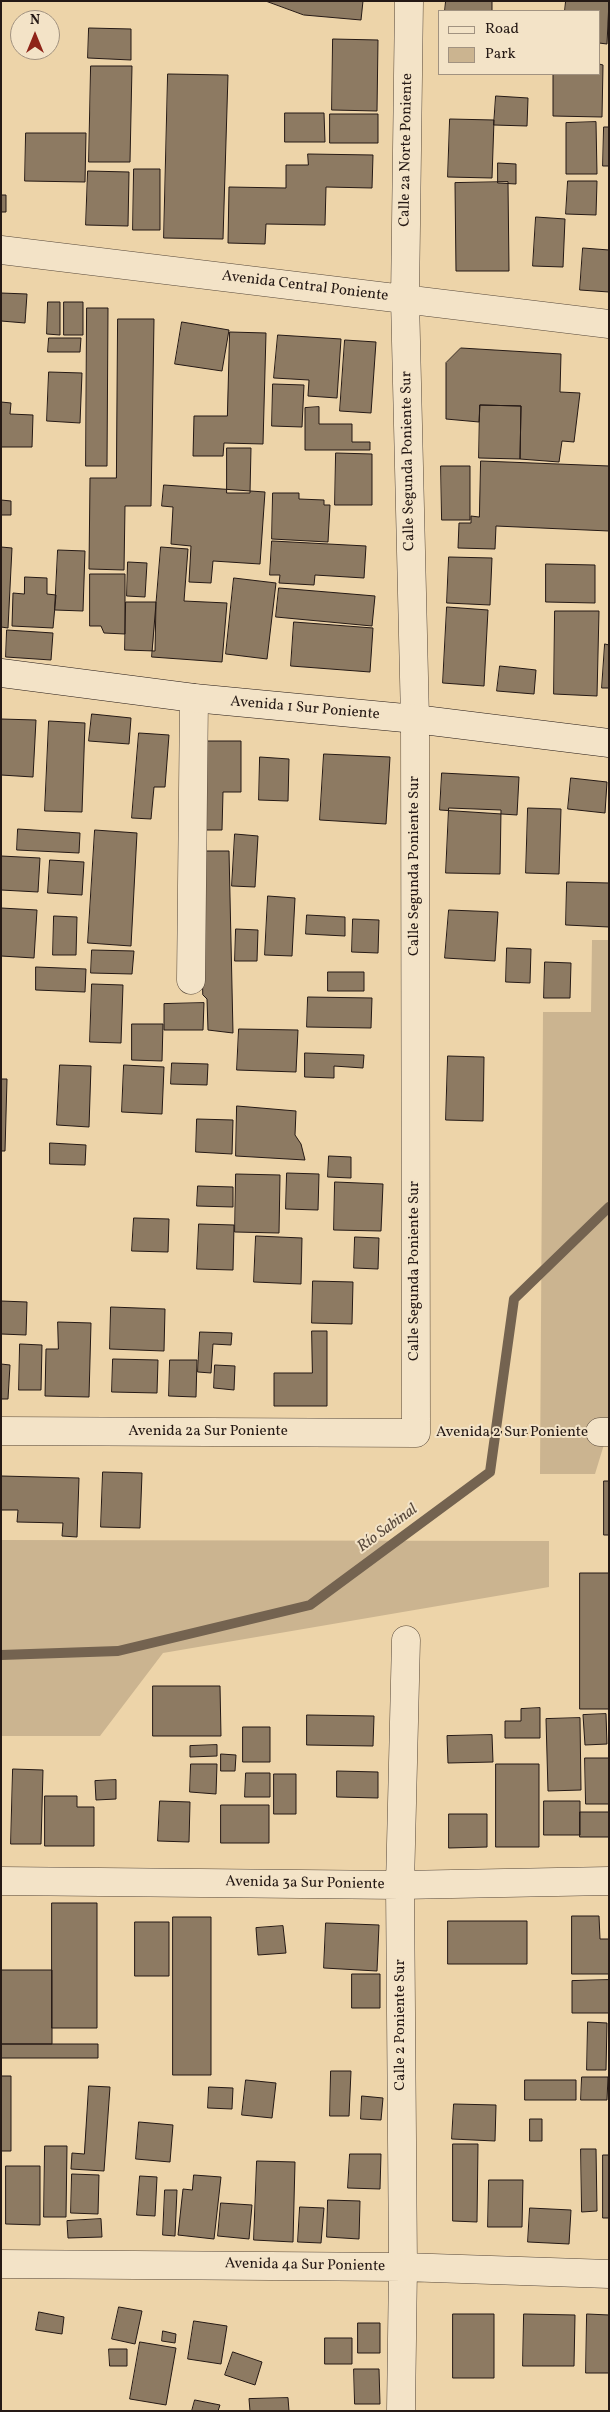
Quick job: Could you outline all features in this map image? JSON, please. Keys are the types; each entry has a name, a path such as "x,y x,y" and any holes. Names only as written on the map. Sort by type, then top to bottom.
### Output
{"street":[{"name":"Calle 2a Norte Poniente","path":"405,300 409,1"},
{"name":"Avenida Central Poniente","path":"1,250 609,324"},
{"name":"Calle Segunda Poniente Sur","path":"405,300 415,719 416,1433"},
{"name":"Avenida 1 Sur Poniente","path":"1,673 194,698 415,719 609,743"},
{"path":"191,980 194,698"},
{"name":"Avenida 2a Sur Poniente","path":"1,1431 416,1433"},
{"name":"Calle 2 Poniente Sur","path":"401,2411 403,2267 400,1885 406,1640"},
{"name":"Avenida 3a Sur Poniente","path":"1,1881 400,1885 609,1881"},
{"name":"Avenida 4a Sur Poniente","path":"1,2264 403,2267 609,2274"}],"path":[{"name":"Avenida 2 Sur Poniente","path":"416,1433 604,1432"}],"green space":[{"path":"592,940 609,940 609,1428 595,1474 540,1474 543,1012 591,1012"},
{"path":"1,1540 549,1541 549,1587 163,1653 100,1736 1,1736"}],"building":[{"path":"266,1 363,1 361,20 304,15"},
{"path":"446,1 492,1 492,10 445,10"},
{"path":"566,1 609,1 607,44 600,43 600,10 565,10"},
{"path":"89,28 131,29 131,60 88,58"},
{"path":"333,39 378,40 377,111 332,110"},
{"path":"600,64 603,65 602,117 553,116 553,75 600,75"},
{"path":"91,66 132,66 130,162 89,162"},
{"path":"168,74 228,75 223,239 164,238"},
{"path":"496,96 528,98 527,126 494,125"},
{"path":"285,113 324,113 325,142 285,142"},
{"path":"330,114 378,114 378,143 330,143"},
{"path":"450,119 494,120 492,178 448,177"},
{"path":"596,122 597,174 566,174 566,123"},
{"path":"604,127 609,127 609,166 603,166"},
{"path":"26,133 86,133 85,182 25,181"},
{"path":"308,154 373,155 372,188 326,187 325,225 266,224 265,244 228,243 229,187 286,188 286,165 308,165"},
{"path":"498,163 516,164 516,184 498,183"},
{"path":"134,169 160,169 160,230 133,230"},
{"path":"88,171 129,172 128,226 86,225"},
{"path":"568,181 597,181 596,215 566,214"},
{"path":"508,182 509,271 456,271 455,183"},
{"path":"1,195 6,195 6,212 1,212"},
{"path":"536,217 565,219 563,267 533,266"},
{"path":"583,248 609,250 609,292 580,290"},
{"path":"1,293 27,294 25,323 1,321"},
{"path":"48,302 60,302 60,335 47,334"},
{"path":"64,302 83,302 83,335 64,335"},
{"path":"87,308 108,308 107,466 86,466"},
{"path":"118,319 154,319 151,506 125,506 124,570 89,569 90,478 116,478"},
{"path":"182,322 229,330 222,371 175,364"},
{"path":"230,332 266,333 263,444 224,443 223,456 193,456 194,416 227,416"},
{"path":"278,335 341,339 337,398 308,396 309,380 274,378"},
{"path":"49,338 81,338 80,352 48,352"},
{"path":"345,340 376,342 371,413 340,411"},
{"path":"461,348 561,354 560,392 580,393 574,442 562,441 559,462 520,459 521,406 480,405 479,422 446,419 446,363"},
{"path":"49,372 82,373 80,423 47,421"},
{"path":"273,384 304,385 302,427 272,426"},
{"path":"1,402 11,403 10,414 33,415 32,447 1,447"},
{"path":"480,405 521,406 520,459 479,458"},
{"path":"319,407 319,424 352,424 352,442 370,442 370,450 305,450 305,408"},
{"path":"227,448 251,448 250,493 227,493"},
{"path":"336,453 372,454 372,505 335,505"},
{"path":"481,461 609,466 609,531 496,526 495,549 458,548 459,523 471,523 471,516 479,517"},
{"path":"441,466 470,466 470,520 442,520"},
{"path":"164,485 265,492 260,564 213,561 211,583 189,582 191,546 171,544 173,507 162,506"},
{"path":"273,493 299,493 299,499 324,500 324,505 330,505 328,542 272,539"},
{"path":"1,500 11,501 11,515 1,515"},
{"path":"272,541 366,546 364,578 315,575 314,585 279,583 280,575 270,575"},
{"path":"1,547 12,548 8,628 1,627"},
{"path":"161,547 188,549 184,601 227,603 222,662 152,657"},
{"path":"58,550 85,551 83,611 55,610"},
{"path":"449,557 492,558 490,605 447,603"},
{"path":"128,562 147,563 145,597 127,596"},
{"path":"546,564 595,565 595,603 546,602"},
{"path":"90,574 125,574 125,634 104,633 101,626 90,626"},
{"path":"25,577 47,578 47,594 56,595 53,628 12,626 13,593 24,594"},
{"path":"234,578 276,583 267,659 226,654"},
{"path":"279,588 375,596 372,626 276,617"},
{"path":"126,602 156,602 155,651 125,650"},
{"path":"447,607 488,610 484,686 443,683"},
{"path":"555,611 599,611 597,696 554,694"},
{"path":"294,622 373,628 370,672 291,666"},
{"path":"7,630 53,633 51,660 6,657"},
{"path":"605,644 609,645 609,688 602,688"},
{"path":"500,666 536,670 534,694 497,691"},
{"path":"92,714 131,718 129,744 89,741"},
{"path":"1,719 36,720 33,777 1,775"},
{"path":"49,721 85,723 82,812 45,811"},
{"path":"139,733 169,735 165,787 154,787 151,819 132,818"},
{"path":"197,741 241,741 241,792 223,792 222,830 197,830"},
{"path":"324,754 390,757 386,824 320,820"},
{"path":"260,757 289,759 288,801 259,800"},
{"path":"442,773 519,777 517,815 440,810"},
{"path":"571,778 607,782 605,813 568,809"},
{"path":"449,808 501,810 500,874 446,873"},
{"path":"528,808 561,809 559,874 526,873"},
{"path":"18,829 80,833 79,853 17,850"},
{"path":"95,830 137,833 131,946 88,943"},
{"path":"235,834 258,836 255,887 232,886"},
{"path":"201,851 229,851 233,1033 208,1030 207,999 203,995"},
{"path":"1,856 40,858 38,892 1,890"},
{"path":"50,860 84,862 82,895 48,893"},
{"path":"567,882 609,883 609,927 566,925"},
{"path":"268,896 295,898 292,956 265,955"},
{"path":"1,908 37,910 34,958 1,956"},
{"path":"449,910 498,912 495,961 445,958"},
{"path":"307,915 345,917 345,936 306,934"},
{"path":"54,916 77,917 76,955 53,955"},
{"path":"353,919 379,920 378,953 352,952"},
{"path":"236,929 258,930 257,961 235,961"},
{"path":"507,948 531,949 530,983 506,982"},
{"path":"92,950 134,951 132,974 91,973"},
{"path":"545,962 571,963 570,998 544,998"},
{"path":"36,967 86,969 85,992 36,990"},
{"path":"328,972 364,972 364,991 328,991"},
{"path":"92,984 123,985 121,1043 90,1042"},
{"path":"308,997 372,998 371,1028 307,1027"},
{"path":"204,1003 203,1030 164,1030 164,1004"},
{"path":"132,1024 163,1024 162,1061 132,1060"},
{"path":"239,1029 298,1030 296,1072 237,1070"},
{"path":"305,1053 364,1055 363,1068 334,1066 334,1078 305,1077"},
{"path":"448,1056 484,1057 483,1121 446,1120"},
{"path":"172,1063 208,1064 207,1085 171,1084"},
{"path":"60,1065 91,1066 89,1127 57,1125"},
{"path":"124,1065 164,1067 162,1114 122,1112"},
{"path":"1,1079 7,1079 5,1151 1,1151"},
{"path":"237,1106 296,1111 295,1135 301,1144 305,1160 236,1156"},
{"path":"197,1119 233,1120 232,1154 196,1152"},
{"path":"50,1143 86,1145 85,1165 50,1164"},
{"path":"329,1156 351,1157 351,1178 328,1177"},
{"path":"287,1173 319,1174 318,1210 286,1209"},
{"path":"236,1174 280,1175 279,1233 235,1232"},
{"path":"335,1182 383,1184 381,1231 334,1230"},
{"path":"198,1186 233,1187 233,1207 197,1206"},
{"path":"134,1218 169,1219 168,1252 132,1251"},
{"path":"199,1224 234,1225 233,1270 197,1269"},
{"path":"256,1236 302,1238 301,1284 254,1282"},
{"path":"355,1237 379,1238 378,1269 354,1268"},
{"path":"313,1281 353,1282 352,1324 312,1323"},
{"path":"1,1301 27,1302 26,1335 1,1334"},
{"path":"111,1307 165,1309 164,1351 110,1349"},
{"path":"58,1322 91,1323 89,1397 45,1396 46,1349 58,1349"},
{"path":"312,1331 327,1331 327,1406 274,1406 274,1373 312,1373"},
{"path":"200,1332 232,1333 231,1345 213,1344 211,1373 198,1372"},
{"path":"20,1344 42,1345 41,1390 19,1390"},
{"path":"113,1359 158,1360 157,1393 112,1392"},
{"path":"170,1360 197,1360 196,1397 169,1396"},
{"path":"1,1364 10,1365 8,1399 1,1399"},
{"path":"215,1365 235,1366 234,1390 214,1388"},
{"path":"103,1472 142,1473 140,1528 101,1527"},
{"path":"1,1476 79,1478 77,1537 62,1536 63,1523 17,1522 18,1510 1,1510"},
{"path":"604,1481 609,1481 609,1535 604,1535"},
{"path":"580,1573 609,1573 609,1709 580,1709"},
{"path":"153,1686 220,1686 221,1736 153,1736"},
{"path":"540,1708 540,1738 505,1738 505,1721 521,1721 521,1709"},
{"path":"606,1714 607,1744 585,1745 583,1715"},
{"path":"307,1715 374,1716 373,1746 307,1745"},
{"path":"580,1718 581,1790 548,1791 546,1719"},
{"path":"243,1727 270,1727 270,1762 243,1762"},
{"path":"492,1735 493,1762 448,1763 447,1736"},
{"path":"217,1745 217,1756 190,1757 190,1746"},
{"path":"221,1754 236,1755 235,1771 221,1771"},
{"path":"585,1758 609,1758 609,1804 586,1804"},
{"path":"191,1764 217,1764 216,1794 190,1792"},
{"path":"496,1764 539,1764 539,1847 496,1847"},
{"path":"13,1769 43,1770 41,1844 11,1844"},
{"path":"337,1771 378,1772 378,1798 337,1797"},
{"path":"246,1773 270,1773 270,1797 245,1797"},
{"path":"274,1774 296,1774 296,1814 274,1814"},
{"path":"116,1780 116,1799 96,1800 95,1781"},
{"path":"45,1796 77,1796 77,1807 94,1807 94,1846 45,1846"},
{"path":"160,1801 190,1802 189,1842 158,1841"},
{"path":"544,1801 580,1801 580,1835 544,1835"},
{"path":"221,1805 269,1805 269,1843 221,1843"},
{"path":"580,1812 609,1812 609,1837 580,1837"},
{"path":"449,1814 487,1814 487,1847 449,1848"},
{"path":"52,1903 97,1903 97,2028 52,2028"},
{"path":"572,1916 599,1916 600,1939 609,1939 609,1974 572,1974"},
{"path":"173,1917 211,1917 211,2075 173,2075"},
{"path":"448,1921 527,1921 527,1964 448,1964"},
{"path":"135,1922 169,1922 169,1976 135,1976"},
{"path":"326,1923 379,1925 377,1971 324,1968"},
{"path":"283,1926 286,1953 258,1955 256,1928"},
{"path":"1,1970 52,1970 52,2044 1,2044"},
{"path":"352,1974 380,1974 380,2008 352,2008"},
{"path":"609,1980 609,2013 572,2013 572,1981"},
{"path":"588,2022 607,2023 606,2070 587,2070"},
{"path":"1,2044 98,2044 98,2058 1,2058"},
{"path":"331,2071 351,2071 349,2116 330,2116"},
{"path":"1,2076 11,2076 11,2151 1,2151"},
{"path":"582,2077 608,2077 607,2100 581,2100"},
{"path":"246,2080 276,2083 272,2118 242,2115"},
{"path":"525,2080 576,2080 576,2100 525,2100"},
{"path":"89,2086 110,2087 104,2171 71,2169 72,2153 84,2154"},
{"path":"209,2087 233,2088 232,2109 208,2108"},
{"path":"362,2096 383,2098 381,2120 361,2119"},
{"path":"454,2104 496,2105 495,2141 452,2139"},
{"path":"530,2119 542,2119 542,2141 530,2141"},
{"path":"139,2122 173,2125 170,2162 136,2159"},
{"path":"453,2144 478,2144 477,2222 453,2221"},
{"path":"45,2146 67,2146 66,2217 44,2217"},
{"path":"581,2149 596,2149 597,2211 582,2212"},
{"path":"350,2154 381,2154 380,2189 348,2188"},
{"path":"603,2155 609,2155 609,2218 603,2218"},
{"path":"257,2161 295,2162 293,2242 254,2240"},
{"path":"6,2166 40,2166 40,2225 6,2224"},
{"path":"72,2174 99,2175 98,2214 71,2213"},
{"path":"194,2175 221,2177 214,2239 178,2235 183,2189 192,2190"},
{"path":"140,2176 157,2177 155,2216 137,2215"},
{"path":"489,2180 523,2180 522,2227 488,2227"},
{"path":"165,2190 177,2190 175,2236 163,2235"},
{"path":"328,2200 360,2201 359,2239 327,2237"},
{"path":"221,2203 252,2205 249,2239 218,2236"},
{"path":"300,2207 324,2208 321,2243 298,2242"},
{"path":"530,2208 571,2210 569,2244 528,2242"},
{"path":"101,2219 102,2237 68,2238 67,2221"},
{"path":"119,2307 142,2311 135,2344 112,2339"},
{"path":"39,2312 64,2317 62,2334 36,2330"},
{"path":"453,2314 494,2314 494,2378 453,2378"},
{"path":"524,2314 575,2315 574,2366 523,2366"},
{"path":"587,2314 609,2315 609,2373 586,2373"},
{"path":"194,2321 227,2326 221,2364 188,2359"},
{"path":"358,2323 380,2323 380,2353 358,2353"},
{"path":"163,2331 176,2334 175,2343 162,2341"},
{"path":"325,2338 352,2338 352,2364 325,2364"},
{"path":"140,2342 176,2348 166,2405 130,2399"},
{"path":"109,2349 127,2349 127,2366 110,2366"},
{"path":"233,2352 262,2362 255,2385 225,2375"},
{"path":"354,2369 379,2369 380,2404 355,2404"},
{"path":"288,2398 289,2411 250,2411 249,2399"},
{"path":"195,2400 220,2405 218,2411 192,2411"}],"waterway":[{"name":"Río Sabinal","path":"1,1655 118,1651 310,1605 490,1472 514,1299 609,1207"}]}
